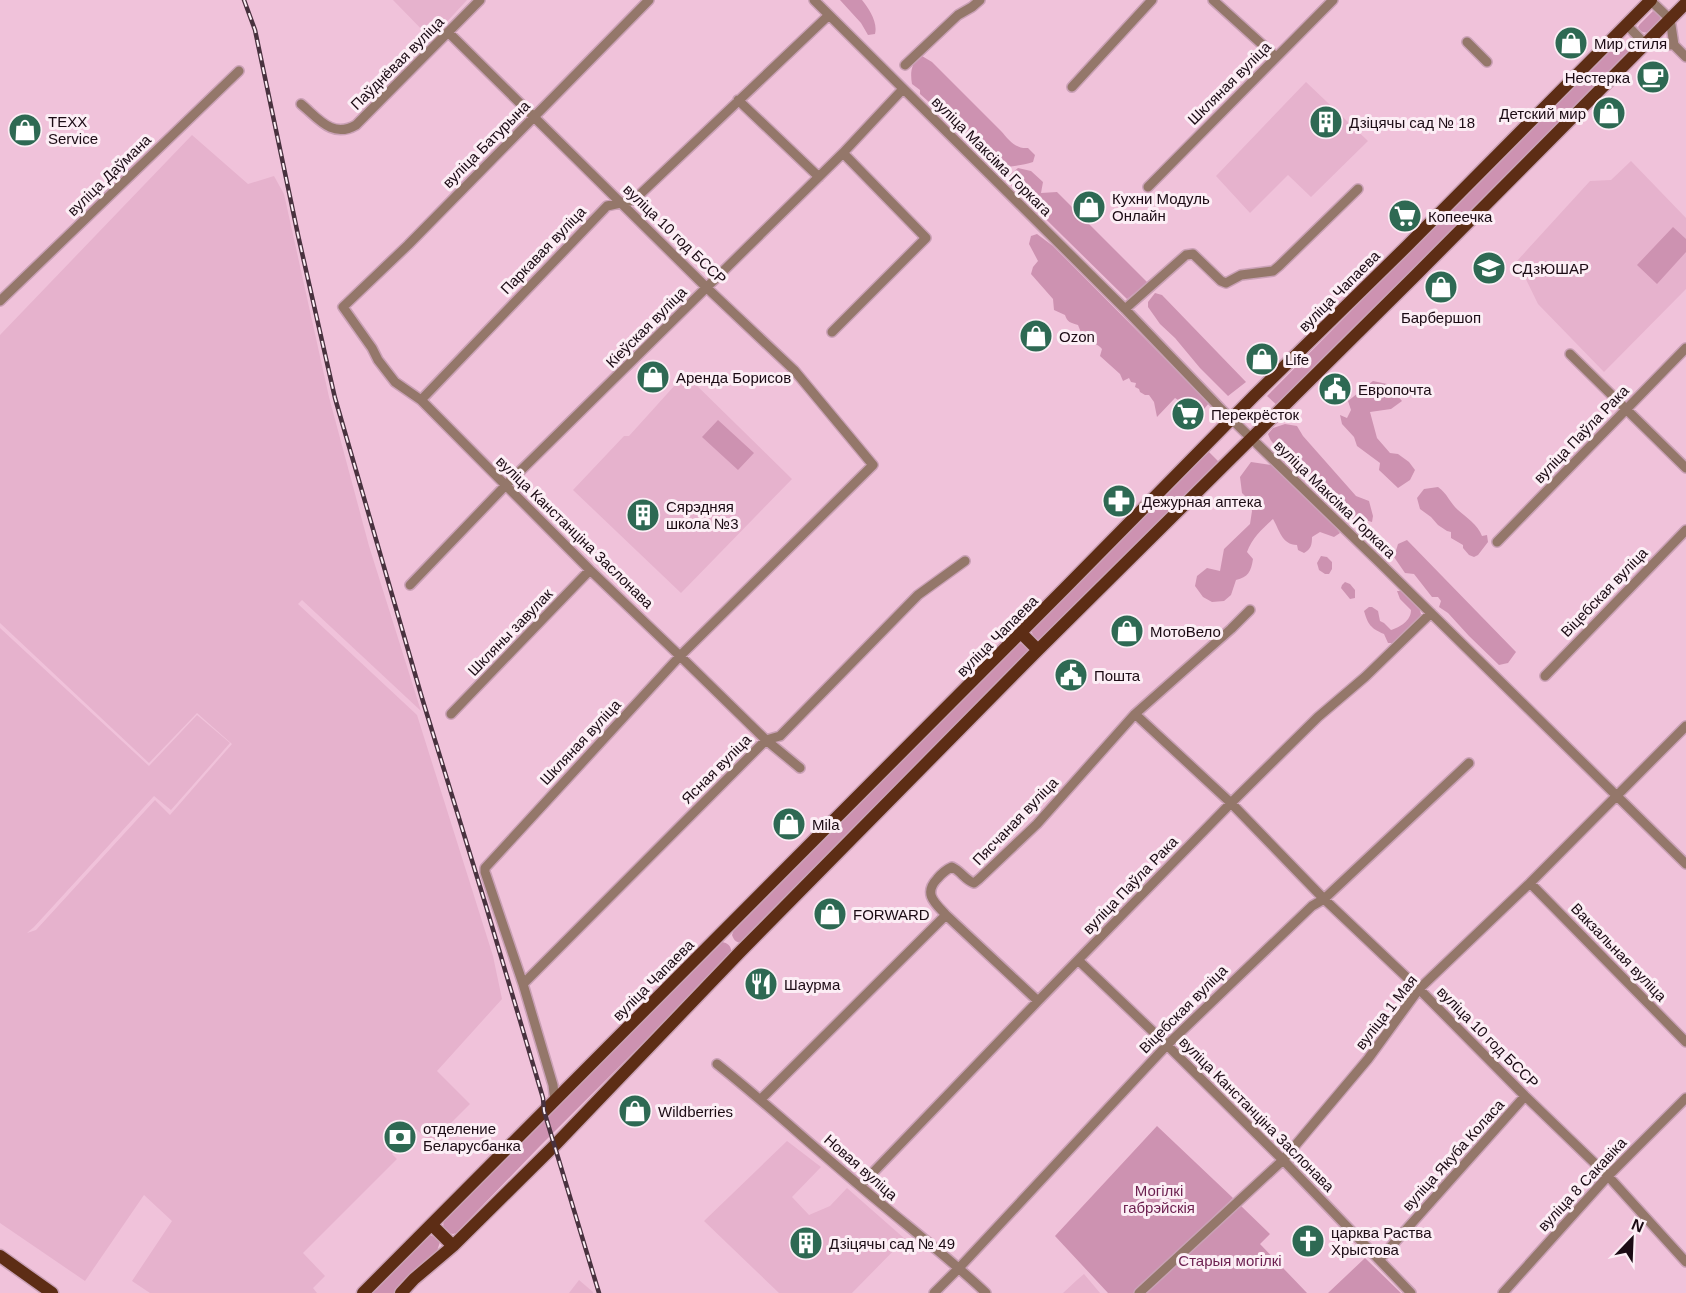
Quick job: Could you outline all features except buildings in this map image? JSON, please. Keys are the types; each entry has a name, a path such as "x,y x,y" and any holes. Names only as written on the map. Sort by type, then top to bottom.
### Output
{"main road":[{"name":"вуліца Чапаева","path":"363,1293 1651,0"},
{"path":"401,1293 453,1246 555,1145 748,944 1038,650 1426,266 1686,3"},
{"path":"1021,633 1038,650"},
{"path":"432,1225 453,1246"},
{"path":"0,1256 52,1293"}],"street":[{"name":"Паўднёвая вуліца","path":"301,104 331,129 349,129 356,125 480,0"},
{"name":"вуліца Батурына","path":"343,307 408,245 649,0"},
{"name":"вуліца Максіма Горкага","path":"814,0 1125,309 1231,420 1686,864"},
{"path":"905,65 958,15 980,0"},
{"path":"1072,87 1152,0"},
{"path":"1213,0 1276,57"},
{"name":"Шкляная вуліца","path":"1148,187 1334,0"},
{"path":"1651,0 1670,19 1674,45 1686,57"},
{"name":"Паркавая вуліца","path":"421,400 607,206 634,200 829,15"},
{"path":"1626,24 1645,44 1674,45"},
{"name":"вуліца 10 год БССР","path":"448,32 707,288 794,370 873,465"},
{"path":"1467,42 1487,62"},
{"name":"вуліца Даўмана","path":"0,301 239,71"},
{"name":"Кіеўская вуліца","path":"410,585 505,486 819,177 903,90"},
{"path":"738,100 819,177"},
{"path":"832,332 926,238 843,153"},
{"path":"1125,309 1190,253 1226,283 1241,275 1273,270 1280,266 1358,189"},
{"name":"вуліца Канстанціна Заслонава","path":"343,307 395,382 421,400 590,570 766,740 800,768"},
{"name":"вуліца Паўла Рака","path":"1497,542 1686,348"},
{"path":"1570,354 1686,468"},
{"name":"Шкляная вуліца","path":"555,1101 553,1085 523,984 484,868 680,656 873,465"},
{"name":"Віцебская вуліца","path":"1545,676 1686,530"},
{"name":"Ясная вуліца","path":"523,984 766,740 780,736 918,595 964,561"},
{"name":"Шкляны завулак","path":"452,714 590,570"},
{"name":"Пясчаная вуліца","path":"946,915 933,900 930,891 933,883 946,869 952,867 958,869 968,881 974,883 979,879 1037,824 1135,714 1232,629 1250,610"},
{"name":"вуліца Паўла Рака","path":"860,1186 1231,803 1318,717 1365,677 1431,613"},
{"name":"вуліца 10 год БССР","path":"1135,714 1231,803 1324,899 1419,989 1608,1176 1686,1262"},
{"name":"вуліца 1 Мая","path":"1139,1293 1282,1160 1368,1059 1419,989 1530,883 1686,726"},
{"name":"Віцебская вуліца","path":"934,1293 1167,1045 1304,913 1324,899 1469,763"},
{"name":"Вакзальная вуліца","path":"1530,883 1686,1042"},
{"path":"761,1099 946,915 1038,1001"},
{"name":"вуліца Канстанціна Заслонава","path":"1078,960 1167,1045 1411,1293"},
{"name":"Новая вуліца","path":"717,1064 761,1099 986,1293"},
{"name":"вуліца Якуба Коласа","path":"1379,1260 1525,1096"},
{"name":"вуліца 8 Сакавіка","path":"1503,1293 1608,1176 1686,1098"}],"shaded area":[{"path":"393,0 467,0 431,39"},
{"path":"1306,82 1368,141 1311,197 1288,175 1250,213 1216,176"},
{"path":"192,135 248,184 274,176 284,194 329,397 369,546 421,711 302,600 298,604 417,715 493,956 502,999 437,1071 470,1104 431,1143 416,1129 392,1154 397,1159 303,1253 325,1276 313,1288 317,1293 150,1293 132,1281 172,1221 144,1195 85,1281 0,1223 0,628 149,766 197,715 230,743 171,810 154,796 27,933 36,930 155,800 170,815 232,744 197,713 149,763 0,623 0,335"},
{"path":"1631,161 1686,218 1686,289 1604,372 1538,304 1517,261 1590,181 1611,180"},
{"path":"685,374 792,479 681,593 573,490 624,436 629,436"},
{"path":"787,1141 821,1167 792,1197 809,1215 830,1206 847,1188 905,1239 852,1293 779,1293 704,1221"},
{"path":"1084,1274 1100,1293 1063,1293 1077,1280"},
{"path":"579,1280 593,1292 593,1293 569,1293"}],"green space":[{"path":"840,0 862,0 874,20 875,34 868,35 861,23"},
{"path":"1653,11 1660,14 1660,20 1649,31 1641,31 1638,27"},
{"path":"1621,38 1634,51 1280,408 1267,396"},
{"path":"922,56 932,62 1013,143 1019,147 1028,148 1035,155 1033,162 997,169 974,143 952,128 945,112 937,109 934,102 929,102 912,84 912,68"},
{"path":"1018,168 1031,171 1043,182 1041,193 1057,192 1148,283 1127,299 1005,179"},
{"path":"1673,227 1686,239 1686,252 1657,284 1637,265"},
{"path":"1037,234 1053,246 1209,403 1200,414 1175,398 1157,417 1154,402 1149,395 1140,392 1135,387 1136,383 1131,382 1129,378 1123,381 1120,374 1100,356 1102,349 1084,340 1078,325 1054,310 1053,299 1031,274 1038,261 1029,244 1031,236"},
{"path":"1155,293 1162,295 1246,382 1228,396 1160,324 1148,307 1148,302"},
{"path":"1373,381 1387,384 1402,401 1391,409 1370,412 1377,438 1390,453 1398,454 1415,470 1410,480 1398,488 1379,470 1380,463 1357,446 1354,437 1342,424 1340,415 1347,418 1351,410 1348,401"},
{"path":"718,420 754,453 738,470 702,437"},
{"path":"1285,424 1297,426 1303,436 1356,496 1369,501 1373,516 1372,522 1350,519 1341,515 1335,504 1323,499 1307,480 1306,473 1293,465 1288,458 1290,447 1279,446 1272,442 1268,434 1273,428"},
{"path":"1208,451 1219,462 1040,640 1034,638 1031,630"},
{"path":"1251,462 1271,465 1316,504 1318,510 1325,514 1340,533 1334,537 1320,532 1312,537 1311,546 1304,553 1298,550 1297,545 1284,539 1273,519 1249,547 1247,552 1253,559 1248,573 1236,580 1231,595 1224,601 1212,602 1203,597 1195,586 1197,576 1207,568 1220,571 1224,549 1250,524 1252,511 1250,501 1242,493 1240,477"},
{"path":"1438,487 1475,525 1482,536 1487,535 1488,542 1478,555 1474,557 1469,555 1463,545 1451,538 1451,532 1438,525 1420,509 1417,498 1424,489"},
{"path":"1407,540 1516,652 1508,663 1499,665 1448,613 1439,607 1441,601 1438,597 1432,597 1414,574 1405,573 1394,557 1398,544"},
{"path":"1321,556 1327,557 1332,562 1329,574 1319,570 1317,563"},
{"path":"1345,582 1355,590 1355,598 1350,599 1341,588"},
{"path":"1397,591 1402,591 1418,604 1421,614 1395,643 1388,643 1384,634 1370,625 1364,611 1372,607 1378,611 1380,621 1391,630 1401,625 1411,614 1411,610 1400,599"},
{"path":"1019,643 1024,644 1029,651 743,943 737,942 732,935 735,927"},
{"path":"722,942 730,947 729,957 456,1233 445,1231 443,1224 445,1219 718,943"},
{"name":"Могілкі габрэйскія","path":"1157,1126 1233,1198 1133,1293 1108,1293 1055,1236"},
{"name":"Старыя могілкі","path":"1240,1205 1270,1234 1260,1244 1307,1293 1147,1293"},
{"path":"430,1235 439,1239 437,1251 396,1293 370,1293"},
{"path":"1365,1258 1401,1293 1328,1293"}],"railway":[{"path":"244,0 255,30 335,398 599,1293"}],"place":[{"name":"Мир стиля","path":"1571,43"},
{"name":"Нестерка","path":"1653,77"},
{"name":"Детский мир","path":"1609,113"},
{"name":"Дзіцячы сад № 18","path":"1326,122"},
{"name":"TEXX Service","path":"25,130"},
{"name":"Кухни Модуль Онлайн","path":"1089,207"},
{"name":"Копеечка","path":"1405,216"},
{"name":"СДзЮШАР","path":"1489,268"},
{"name":"Барбершоп","path":"1441,287"},
{"name":"Ozon","path":"1036,336"},
{"name":"Life","path":"1262,359"},
{"name":"Аренда Борисов","path":"653,377"},
{"name":"Европочта","path":"1335,389"},
{"name":"Перекрёсток","path":"1188,414"},
{"name":"Дежурная аптека","path":"1119,501"},
{"name":"Сярэдняя школа №3","path":"643,515"},
{"name":"МотоВело","path":"1127,631"},
{"name":"Пошта","path":"1071,675"},
{"name":"Mila","path":"789,824"},
{"name":"FORWARD","path":"830,914"},
{"name":"Шаурма","path":"761,984"},
{"name":"Wildberries","path":"635,1111"},
{"name":"отделение Беларусбанка","path":"400,1137"},
{"name":"царква Раства Хрыстова","path":"1308,1241"},
{"name":"Дзіцячы сад № 49","path":"806,1243"}]}
